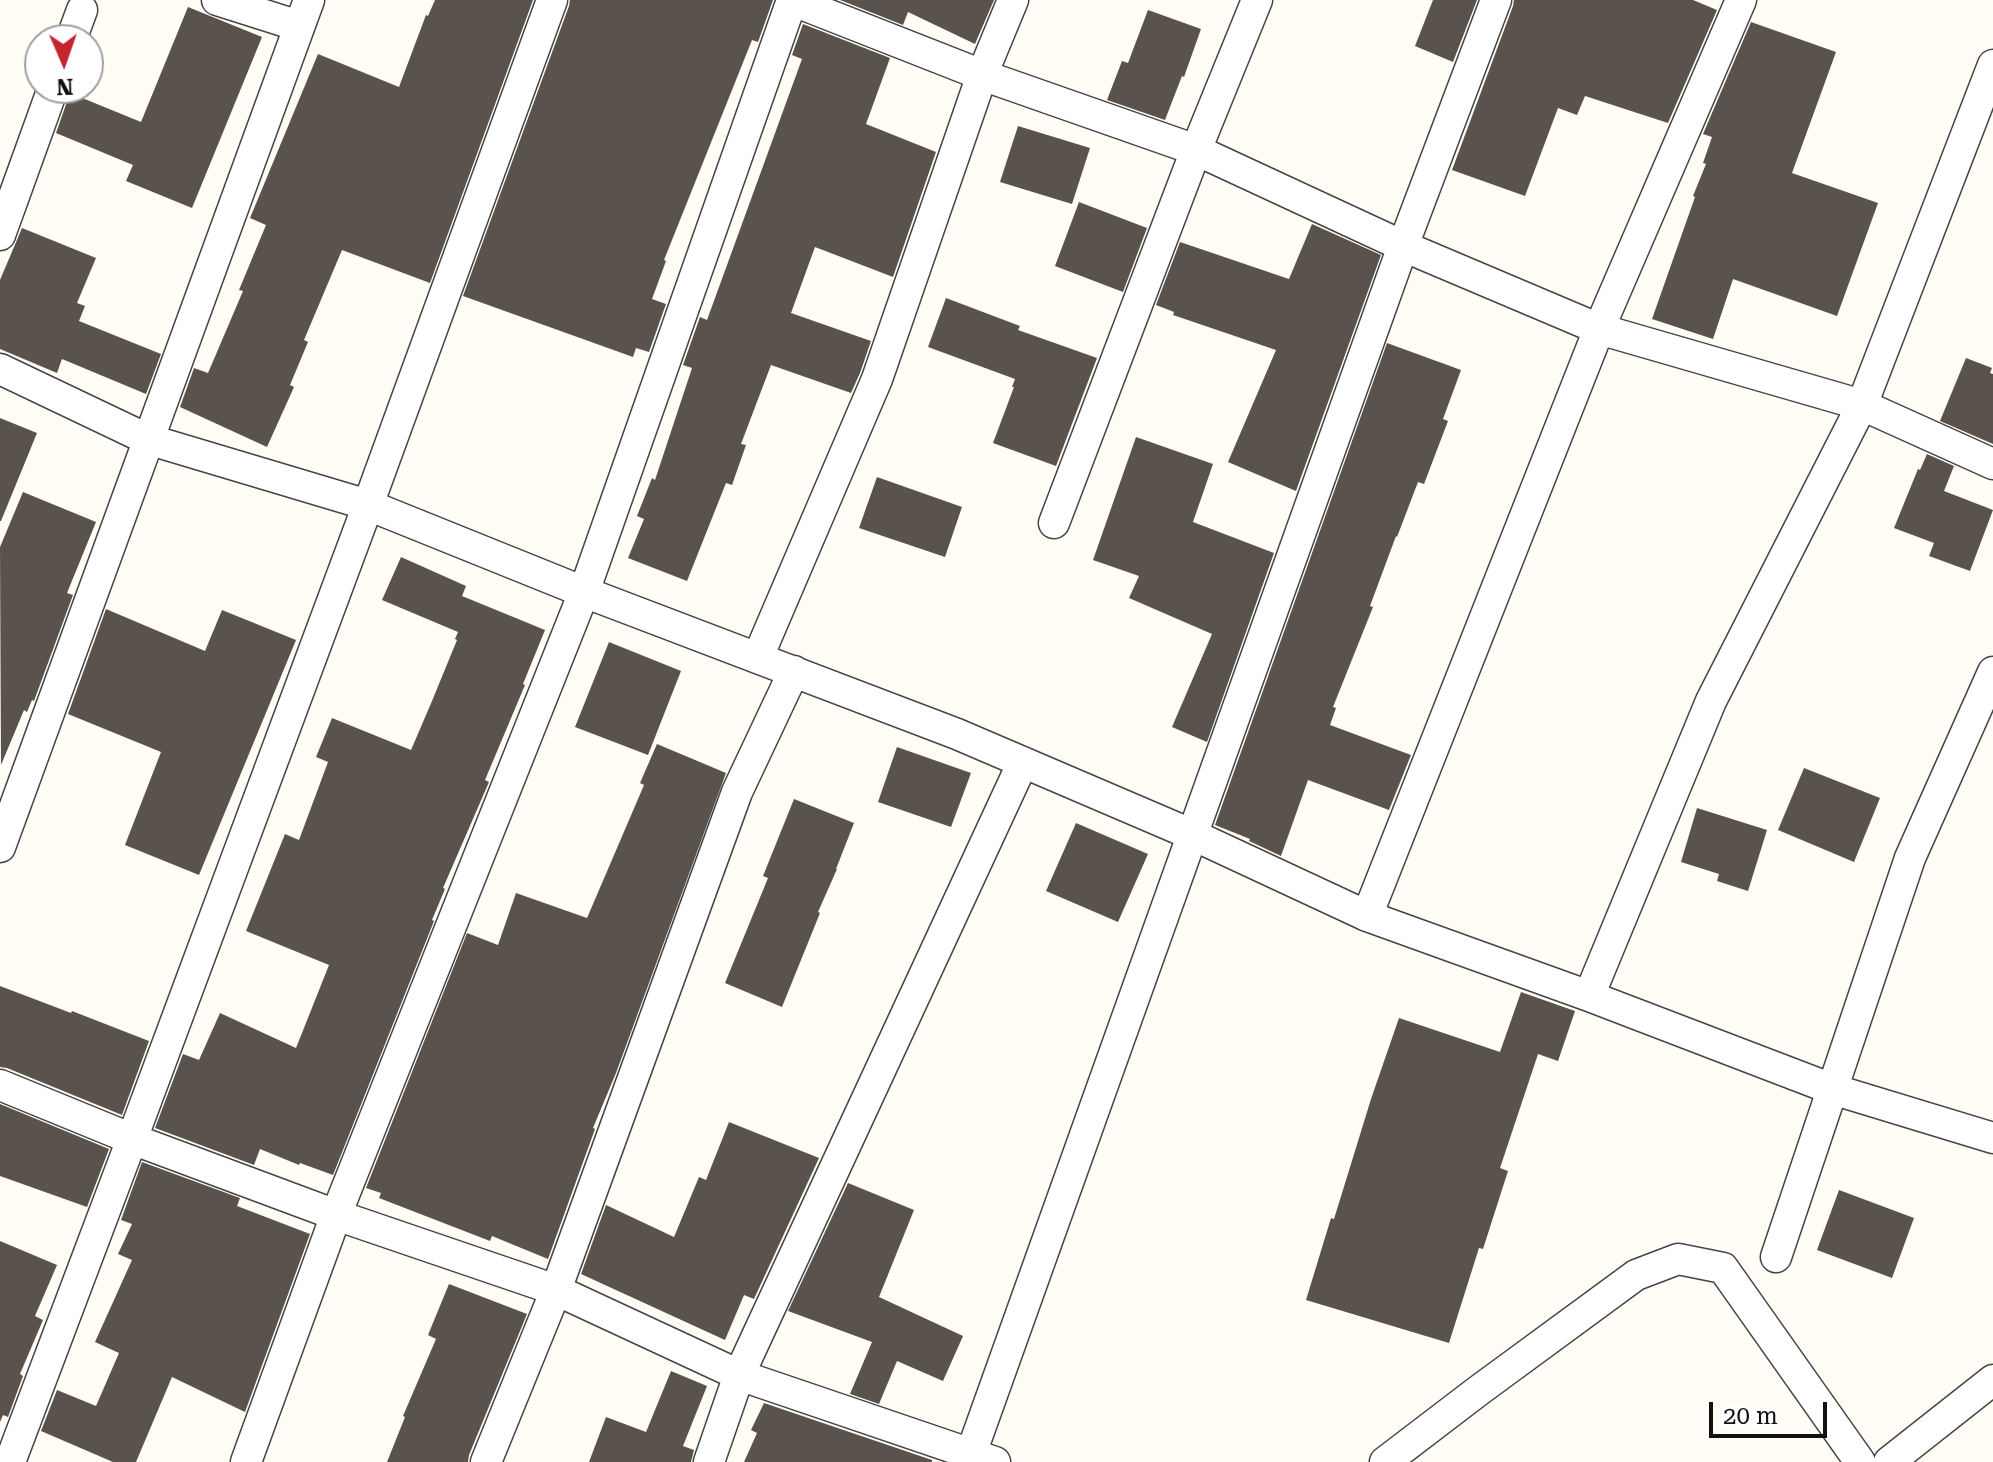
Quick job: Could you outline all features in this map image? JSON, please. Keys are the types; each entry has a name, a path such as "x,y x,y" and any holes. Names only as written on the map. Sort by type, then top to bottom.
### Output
{"street":[{"path":"2,837 304,13 217,0"},
{"path":"10,1462 368,505 552,0"},
{"path":"246,1462 336,1215 584,592 792,0 982,75 1196,150 1403,246 1599,329 1862,405 1993,464"},
{"path":"758,657 877,379 982,75 1013,0"},
{"path":"1054,523 1196,150 1257,0"},
{"path":"0,1085 132,1139 336,1215 556,1290 739,1375 978,1459 1193,835 1403,246 1496,0"},
{"path":"1367,916 1599,329 1741,0"},
{"path":"77,24 82,10"},
{"path":"1589,996 1711,701 1862,405 1993,65"},
{"path":"0,235 47,104"},
{"path":"0,369 147,439 368,505 584,592 957,734 1193,835 1367,916 1589,996 1832,1089 1993,1138"},
{"path":"486,1462 556,1290 737,792 794,671"},
{"path":"1776,1257 1910,858 1993,672"},
{"path":"709,1462 739,1375 1023,762"},
{"path":"1385,1462 1636,1275 1678,1259 1723,1268 1860,1462"},
{"path":"1889,1462 1993,1380"}],"building":[{"path":"435,0 533,0 430,283 342,250 304,340 308,342 290,385 294,387 267,447 180,407 194,368 208,373 243,291 239,290 266,225 250,218 318,54 399,87 426,15"},
{"path":"570,0 773,0 758,42 752,40 664,260 652,299 666,304 649,352 636,348 633,357 463,296"},
{"path":"840,0 994,0 975,44 908,12 903,25"},
{"path":"1433,0 1477,0 1453,62 1415,46"},
{"path":"1514,0 1693,0 1717,10 1668,123 1585,96 1577,115 1558,108 1525,196 1452,170"},
{"path":"188,7 262,37 192,208 126,181 133,165 56,133 66,104 97,104 141,122"},
{"path":"1148,10 1201,29 1165,120 1107,100 1122,61 1128,63"},
{"path":"1751,22 1836,52 1792,173 1878,203 1837,316 1733,279 1713,339 1652,319 1706,164 1703,163 1712,137 1703,134"},
{"path":"803,24 890,58 866,124 936,152 893,277 815,247 791,313 871,341 860,373 851,393 771,365 741,444 746,445 732,485 726,483 687,581 628,558 644,519 637,516 652,478 655,480 692,368 683,365 700,317 707,320 802,59 792,55"},
{"path":"1018,126 1090,148 1072,204 1000,182"},
{"path":"1079,202 1147,228 1123,292 1055,266"},
{"path":"1312,224 1381,255 1296,491 1228,462 1276,350 1173,315 1174,312 1156,305 1180,242 1289,279"},
{"path":"22,228 96,258 77,303 85,306 79,321 161,354 146,394 62,359 57,373 0,349 0,280"},
{"path":"946,298 1020,326 1018,330 1097,358 1056,466 993,443 1015,379 928,347"},
{"path":"1387,343 1461,370 1443,419 1448,421 1424,484 1418,482 1396,536 1370,606 1373,607 1333,707 1336,708 1330,725 1411,755 1389,810 1308,780 1281,856 1215,825"},
{"path":"1966,358 1992,368 1993,444 1940,421"},
{"path":"0,418 37,433 1,521 0,521"},
{"path":"1136,437 1213,464 1193,522 1274,553 1207,742 1172,727 1212,634 1129,598 1139,576 1093,560"},
{"path":"1927,454 1954,466 1944,491 1993,510 1970,571 1929,556 1934,543 1894,528"},
{"path":"877,477 962,507 945,557 859,528"},
{"path":"23,492 96,522 67,593 73,595 34,701 27,712 24,710 1,765 0,547"},
{"path":"401,557 466,586 462,596 545,630 485,780 489,782 443,888 434,921 333,1175 260,1149 254,1165 155,1128 183,1054 199,1060 220,1013 296,1048 329,965 246,931 285,834 299,840 328,762 316,757 332,718 411,750 432,701 458,632 382,600"},
{"path":"106,609 205,651 222,610 296,640 199,875 125,845 161,752 68,714"},
{"path":"609,642 681,671 648,755 575,727"},
{"path":"657,744 726,773 593,1128 548,1259 492,1236 490,1241 379,1198 381,1193 366,1188 467,933 498,945 516,893 587,918 644,785 640,783"},
{"path":"897,747 971,773 951,827 878,802"},
{"path":"1804,768 1880,798 1854,862 1778,830"},
{"path":"794,799 854,823 782,1007 725,983 768,878 763,876"},
{"path":"1697,808 1767,830 1748,891 1717,881 1719,874 1681,862"},
{"path":"1076,823 1148,854 1118,922 1046,891"},
{"path":"0,986 149,1041 122,1115 0,1067"},
{"path":"1521,992 1575,1011 1558,1061 1538,1054 1500,1168 1508,1171 1483,1249 1479,1248 1449,1343 1306,1300 1399,1018 1500,1052"},
{"path":"0,1104 109,1149 87,1207 0,1176"},
{"path":"729,1122 819,1158 754,1299 744,1295 725,1340 581,1274 606,1205 674,1237 699,1177 706,1180"},
{"path":"142,1162 240,1198 237,1206 310,1234 245,1412 172,1377 136,1462 113,1462 41,1431 57,1390 96,1406 119,1353 95,1342 132,1260 118,1254 132,1224 121,1220"},
{"path":"848,1183 914,1210 879,1297 963,1336 943,1381 897,1361 879,1404 850,1394 872,1342 788,1311"},
{"path":"1839,1190 1914,1218 1892,1278 1817,1250"},
{"path":"0,1241 57,1265 35,1316 43,1320 20,1374 23,1376 8,1417 3,1415 0,1422"},
{"path":"449,1284 527,1314 468,1462 387,1462 436,1339 428,1335"},
{"path":"671,1371 707,1386 683,1446 694,1450 691,1462 589,1462 606,1417 646,1432"},
{"path":"764,1403 932,1462 744,1462 757,1433 751,1430"}]}
